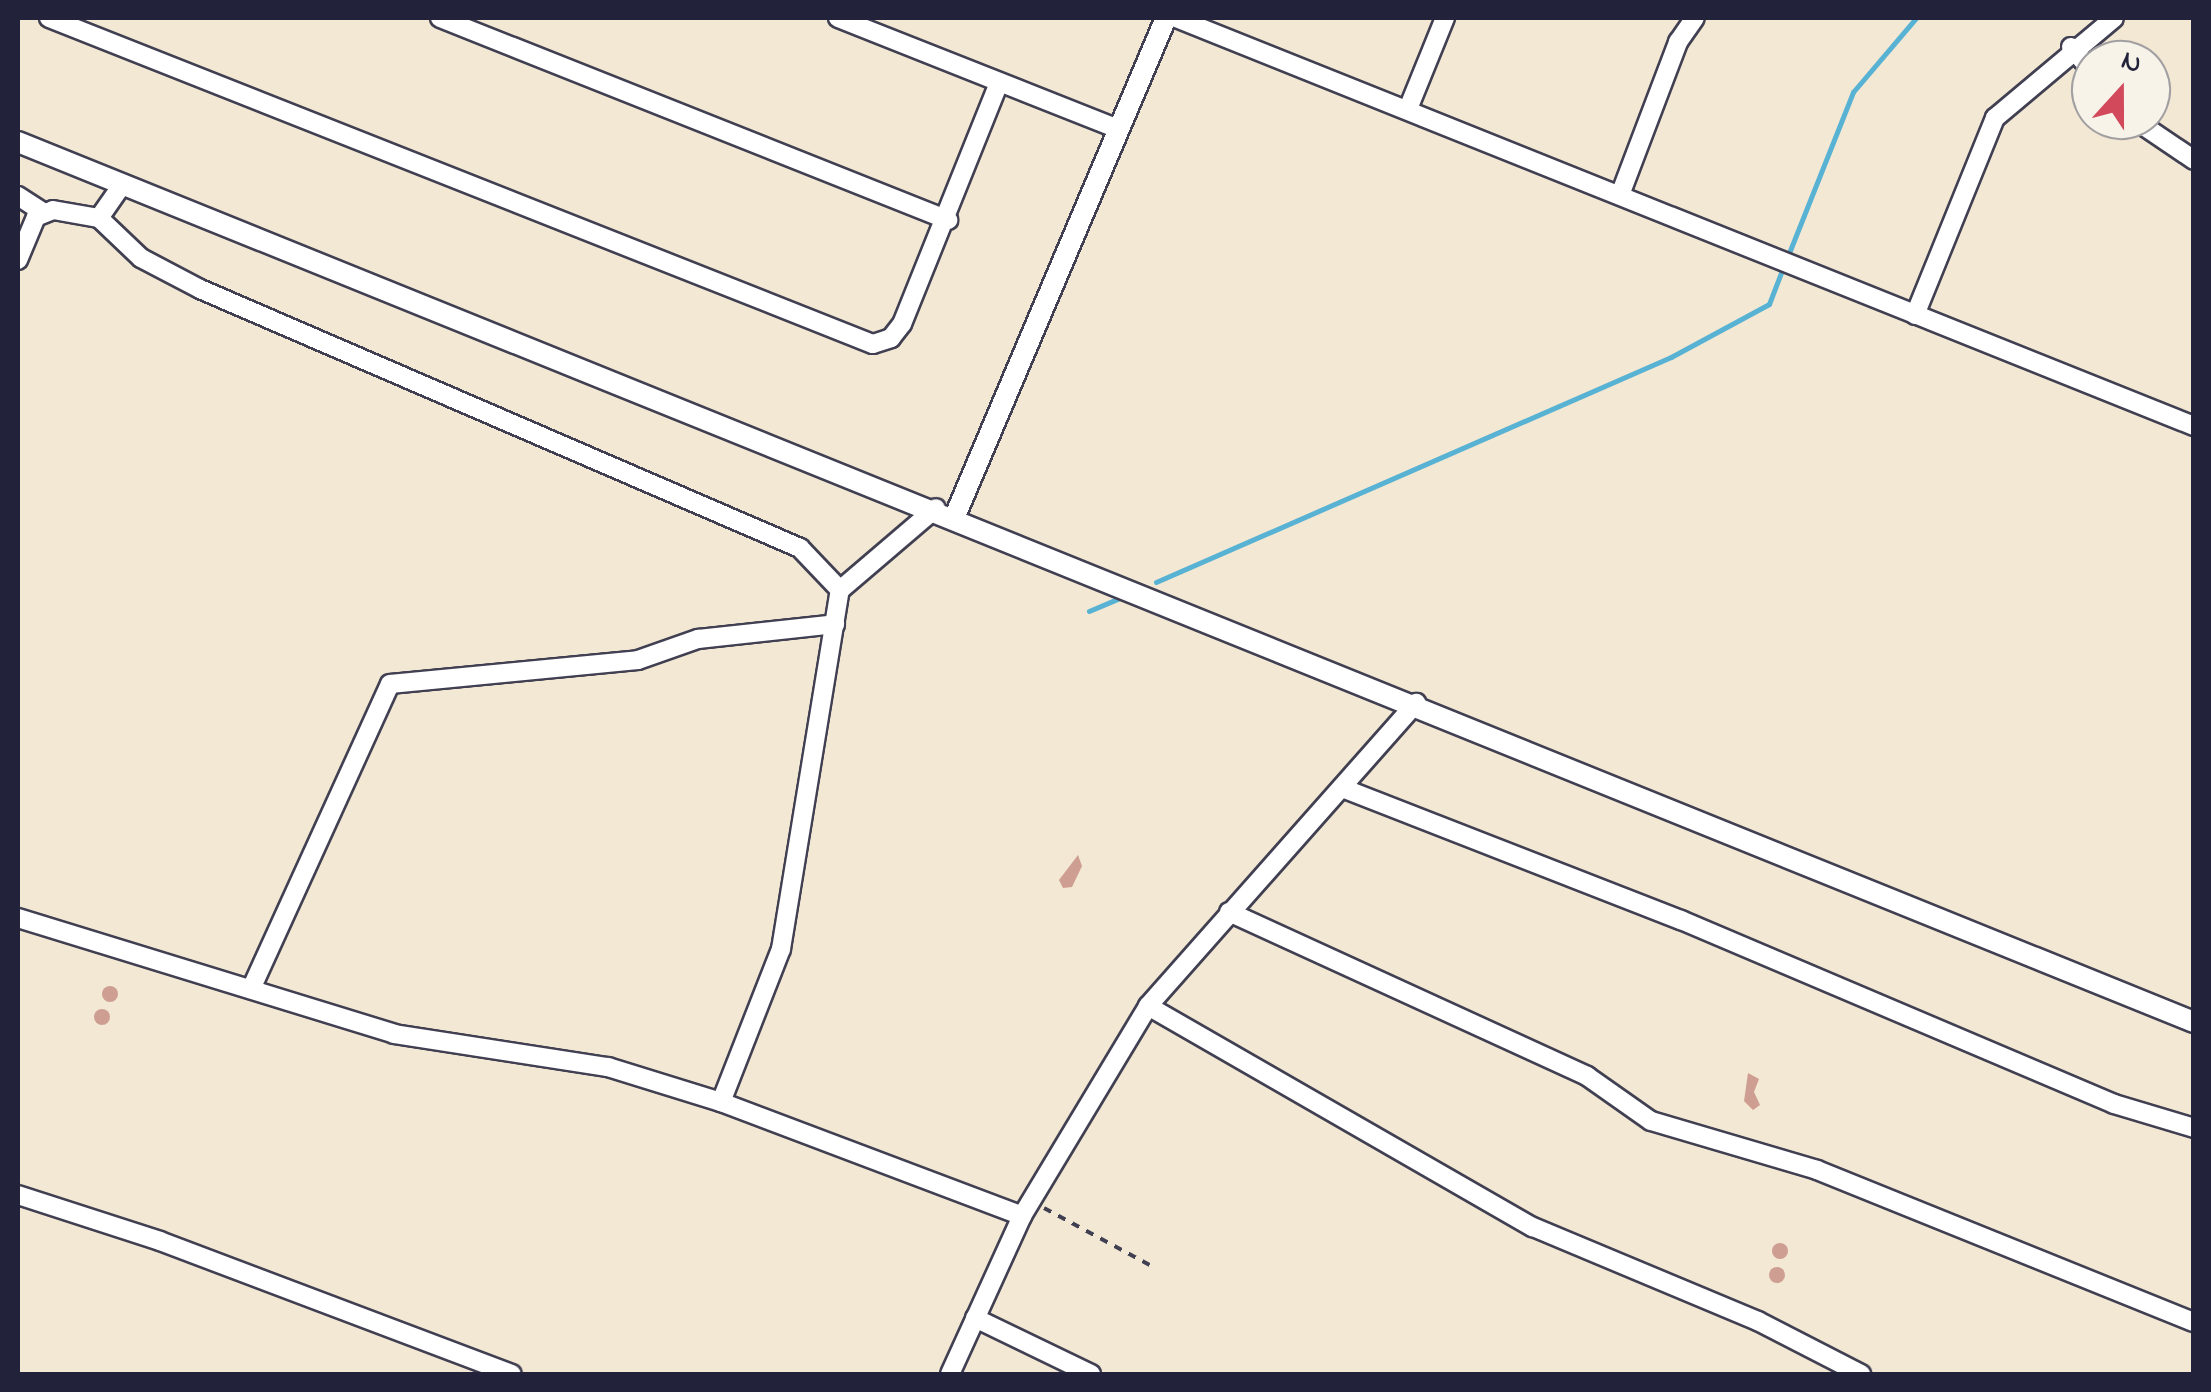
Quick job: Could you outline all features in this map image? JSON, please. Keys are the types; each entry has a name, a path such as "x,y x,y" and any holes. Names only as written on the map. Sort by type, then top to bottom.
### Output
{"street":[{"path":"440,18 948,220"},
{"path":"838,18 1116,128"},
{"path":"721,1102 781,950 840,590 945,512 1166,18"},
{"path":"1176,18 2194,426"},
{"path":"1408,109 1445,18"},
{"path":"1620,195 1678,42 1695,18"},
{"path":"2081,40 2114,18"},
{"path":"62,20 874,344 899,329 948,220 998,83"},
{"path":"1915,315 1996,118 2071,47"},
{"path":"2164,140 2194,160"},
{"path":"18,142 1416,702 2194,1022"},
{"path":"99,218 122,185"},
{"path":"18,196 43,212 99,218 141,258 200,290 800,548 840,590"},
{"path":"18,260 43,212"},
{"path":"251,988 390,684 638,660 698,639 835,624"},
{"path":"950,1374 1027,1208 1148,1006 1416,702"},
{"path":"1342,788 1681,920 2114,1104 2194,1128"},
{"path":"1229,912 1587,1076 1651,1122 1817,1170 2194,1322"},
{"path":"18,918 394,1034 558,1055 721,1102 1027,1208"},
{"path":"1148,1006 1533,1227 1758,1321 1860,1374"},
{"path":"18,1195 160,1241 512,1374"},
{"path":"975,1318 1092,1374"}],"path":[{"path":"1027,1208 1150,1265"}],"building":[{"path":"1078,855 1082,866 1072,887 1063,888 1059,880"},
{"path":"110,986 118,994 110,1002 102,994"},
{"path":"102,1009 110,1017 102,1025 94,1017"},
{"path":"1748,1073 1759,1079 1754,1092 1760,1105 1753,1110 1744,1101"},
{"path":"1780,1243 1788,1251 1780,1259 1772,1251"},
{"path":"1777,1267 1785,1275 1777,1283 1769,1275"}],"waterway":[{"path":"1787,258 1853,92 1916,18"},
{"path":"1156,582 1671,357 1769,304 1783,268"},
{"path":"1089,611 1119,598"}]}
